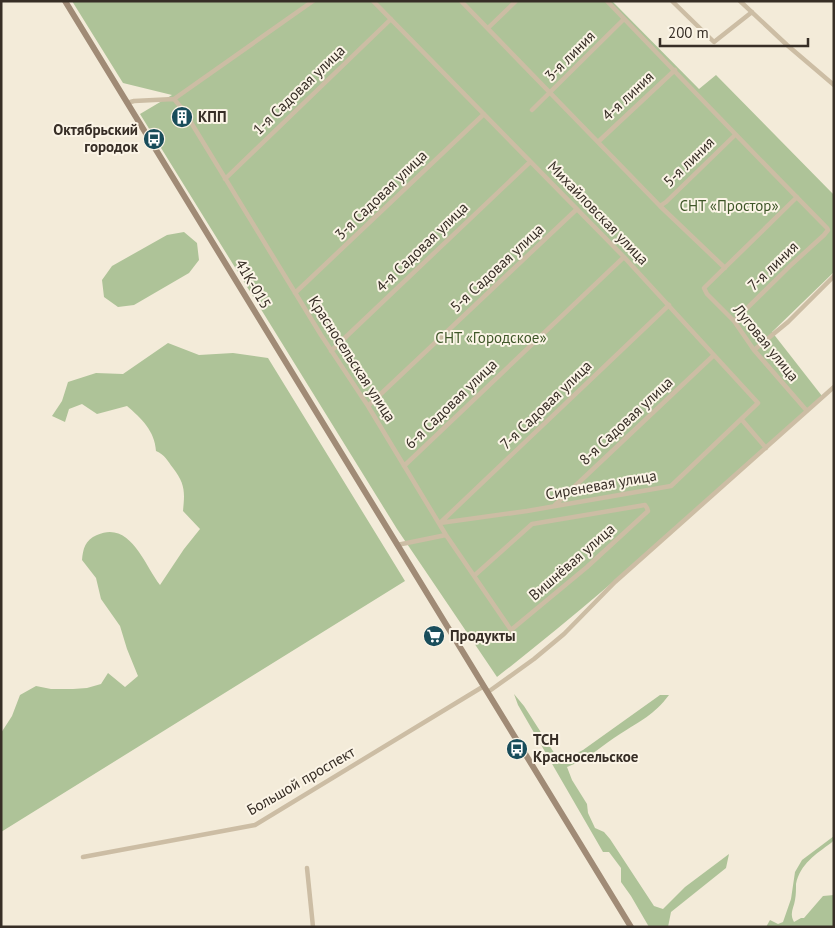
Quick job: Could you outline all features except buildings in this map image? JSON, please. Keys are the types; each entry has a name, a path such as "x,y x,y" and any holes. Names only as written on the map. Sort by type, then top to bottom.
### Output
{"main road":[{"name":"41К-015","path":"65,1 631,927"}],"street":[{"path":"127,103 174,99 314,1"},
{"name":"Михайловская улица","path":"373,1 624,257 714,354 758,404 742,420"},
{"path":"460,1 599,141 660,206 725,268 797,197 607,1"},
{"path":"488,28 516,1"},
{"path":"672,1 714,42 752,12"},
{"path":"740,1 834,85"},
{"name":"3-я линия","path":"532,110 624,19"},
{"name":"1-я Садовая улица","path":"225,179 391,20"},
{"name":"4-я линия","path":"599,141 675,70"},
{"name":"Красносельская улица","path":"174,99 184,111 295,294 368,406 446,535 511,630"},
{"name":"3-я Садовая улица","path":"295,294 484,114"},
{"name":"5-я линия","path":"660,206 735,135"},
{"name":"4-я Садовая улица","path":"331,351 530,162"},
{"name":"7-я линия","path":"734,321 791,265 824,236 828,230 797,197"},
{"name":"5-я Садовая улица","path":"368,406 577,209"},
{"name":"6-я Садовая улица","path":"404,466 624,257"},
{"name":"Луговая улица","path":"725,268 704,288 705,292 734,321 754,350 807,412"},
{"path":"754,350 788,322 834,276"},
{"name":"7-я Садовая улица","path":"440,523 669,305"},
{"name":"8-я Садовая улица","path":"554,506 714,354"},
{"name":"Большой проспект","path":"84,857 255,825 486,689 534,658 564,634 615,582 834,387"},
{"path":"742,420 766,448"},
{"name":"Сиреневая улица","path":"440,523 671,486 742,420"},
{"name":"Вишнёвая улица","path":"475,575 532,524 644,505 647,508 648,511 587,567 511,630"},
{"path":"397,545 446,535"},
{"path":"307,868 313,927"}],"green space":[{"name":"СНТ «Городское»","path":"72,1 612,1 699,89 716,75 834,195 834,272 772,332 822,396 621,575 497,677 397,529 140,114 172,95 123,83"},
{"path":"184,232 197,243 199,260 189,273 134,305 118,307 104,297 102,280 112,266 167,235"},
{"path":"168,343 199,355 233,353 268,358 405,581 1,832 1,733 12,716 20,695 36,686 51,689 87,688 101,684 108,673 125,687 138,676 120,626 101,599 96,578 82,560 87,542 97,535 109,532 119,534 135,546 160,585 200,529 183,511 184,498 180,479 166,458 156,451 150,431 127,406 97,414 82,404 69,409 65,422 52,416 62,401 68,382 96,373 123,374"},
{"path":"514,694 524,706 560,762 583,750 660,695 669,695 658,708 646,717 588,756 567,767 572,780 587,804 588,813 595,828 604,832 610,839 654,906 663,909 685,887 729,854 726,868 671,912 668,927 649,927 621,882 621,868 609,852 603,852 518,705"},
{"path":"834,836 834,840 809,860 801,871 796,884 792,913 794,922 804,918 823,896 834,895 834,927 766,927 770,920 778,924 783,922 791,899 795,872 802,860"}],"place":[{"name":"КПП","path":"182,117"},
{"name":"Октябрьский городок","path":"154,139"},
{"name":"Продукты","path":"434,636"},
{"name":"ТСН Красносельское","path":"517,749"}],"park label":[{"name":"СНТ «Простор»","path":"729,206"}]}
